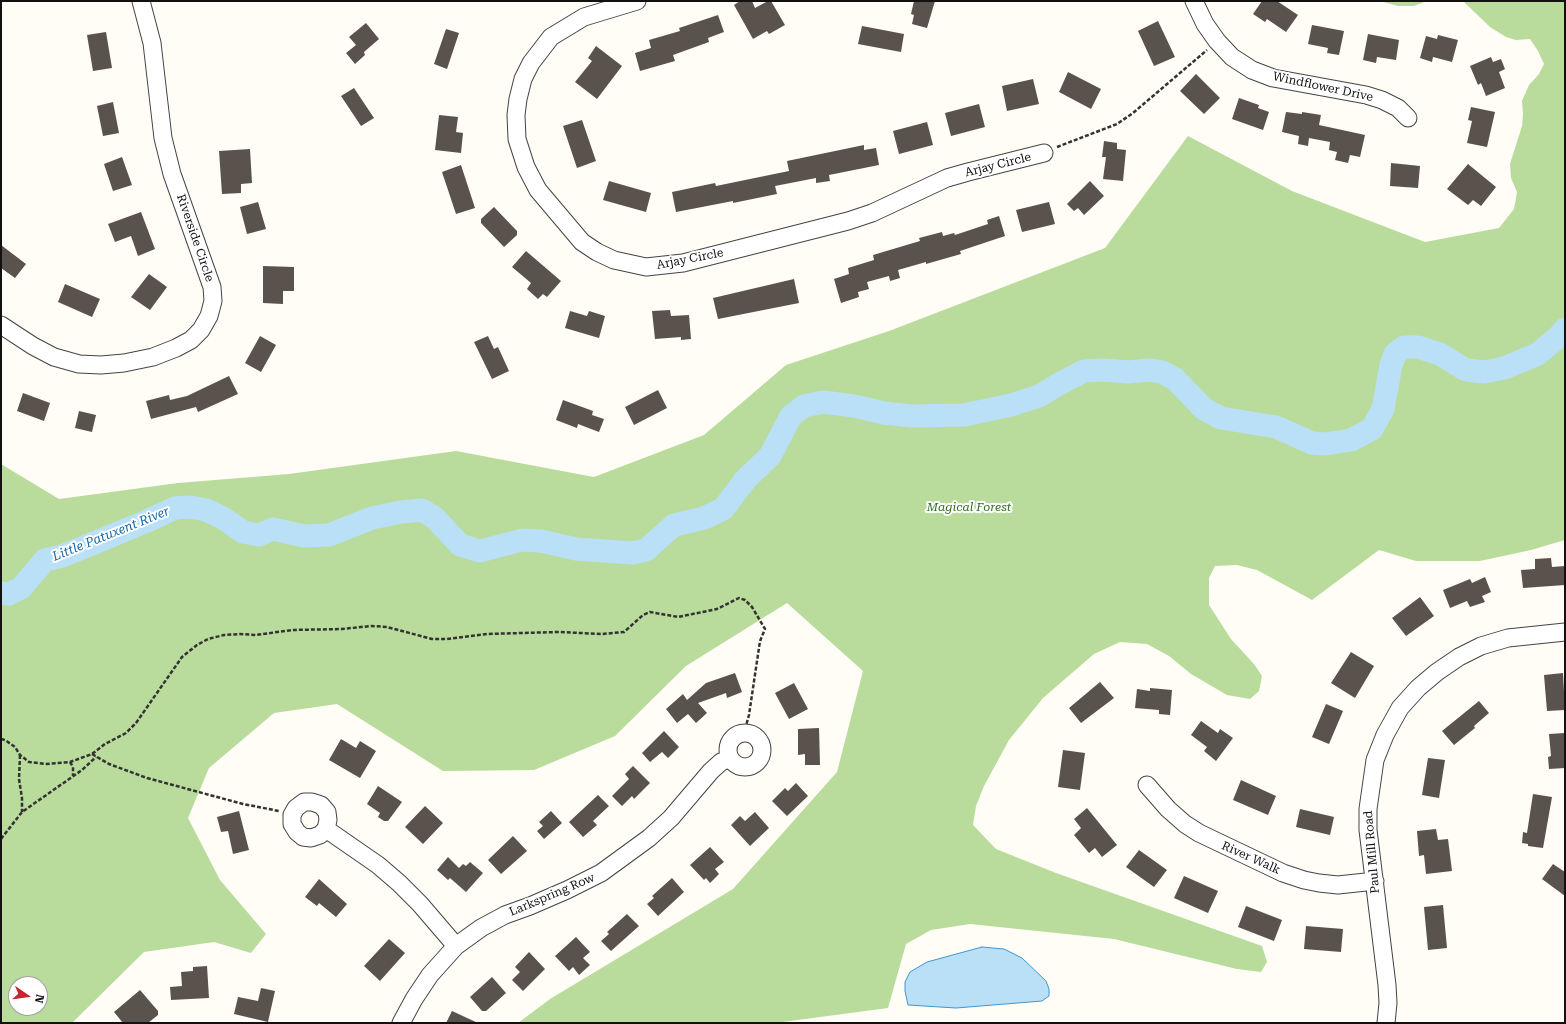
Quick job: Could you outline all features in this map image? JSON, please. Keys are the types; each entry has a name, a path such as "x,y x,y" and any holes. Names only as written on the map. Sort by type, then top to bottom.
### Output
{"street":[{"name":"Riverside Circle","path":"1,325 33,346 54,356 79,364 101,365 124,363 153,357 176,348 191,340 201,330 209,316 213,301 212,287 172,174 163,138 152,43 141,1"},
{"name":"Arjay Circle","path":"637,1 584,17 550,37 531,63 523,79 516,115 517,139 526,167 538,190 582,242 597,252 614,260 646,267 683,263 848,221 872,213 947,178 1044,153"},
{"name":"Windflower Drive","path":"1194,1 1205,24 1216,41 1232,57 1252,70 1273,78 1366,95 1382,100 1398,108 1408,118"},
{"name":"Paul Mill Road","path":"1386,1023 1388,1002 1387,985 1368,830 1370,784 1375,760 1382,741 1400,708 1418,688 1437,672 1459,657 1481,646 1508,638 1565,632"},
{"path":"744,733 756,736 762,749 761,757 757,763 750,767 743,768 736,765 730,758 728,751 729,744 732,739 738,734 744,733"},
{"name":"Larkspring Row","path":"401,1023 414,999 430,975 456,946 481,928 505,915 567,890 601,873 649,838 671,818 711,771 721,762 730,758"},
{"name":"River Walk","path":"1146,785 1168,809 1194,830 1211,840 1283,873 1304,880 1326,884 1338,885 1374,882"},
{"path":"304,802 312,802 321,805 327,812 328,816 326,829 320,835 310,838 303,837 297,832 292,824 292,816 296,808 304,802"},
{"path":"326,829 378,865 399,883 420,904 456,946"}],"path":[{"path":"1044,153 1067,142 1117,124 1133,114 1216,41"},
{"path":"1,739 15,747 20,755 29,762 47,764 70,762 92,754 105,744 126,733 136,723 182,657 197,645 208,639 224,635 256,635 292,630 342,629 371,626 387,627 432,639 447,639 487,634 559,632 602,634 624,632 643,615 650,612 678,617 717,609 739,598 745,600 752,607 765,629 760,641 749,715 744,733"},
{"path":"92,754 109,764 147,778 292,816"},
{"path":"20,755 19,778 22,798 22,812"},
{"path":"1,839 22,812 73,776 96,757"},
{"path":"70,762 73,768 73,776"}],"green space":[{"path":"1380,1 1427,1 1414,6 1398,6"},
{"name":"Magical Forest","path":"1463,1 1565,1 1565,540 1531,550 1480,561 1416,561 1379,550 1312,600 1257,570 1237,565 1215,566 1209,578 1209,605 1231,639 1254,664 1262,676 1259,691 1250,699 1227,695 1191,674 1169,656 1147,644 1120,642 1094,654 1043,698 1009,740 984,786 976,806 973,825 996,849 1056,873 1262,946 1267,962 1261,972 1237,969 1114,939 970,924 931,930 906,944 888,1008 775,1023 518,1023 550,999 733,889 837,772 863,671 787,603 686,666 615,736 534,770 443,771 337,704 274,713 209,768 188,818 220,880 266,934 251,953 214,942 144,952 73,1022 1,1023 1,464 59,499 178,483 289,474 456,451 594,477 704,435 786,365 889,331 1105,248 1188,136 1292,191 1425,242 1499,228 1514,209 1517,192 1511,178 1510,164 1522,126 1522,101 1529,85 1539,74 1544,64 1530,39 1516,40 1506,37 1490,27"}],"water":[{"path":"982,947 1004,949 1022,958 1046,981 1049,989 1049,996 1042,1001 956,1008 908,1005 905,982 910,972 927,962"}],"building":[{"path":"740,1 752,1 755,8 768,1 771,1 785,25 769,34 767,31 753,39 734,5"},
{"path":"914,1 935,1 927,28 912,24 914,15 911,14"},
{"path":"1262,1 1277,1 1298,15 1286,32 1267,19 1265,22 1253,14"},
{"path":"718,15 724,32 708,38 709,42 673,55 675,61 640,71 635,53 651,48 649,40 680,31 679,28"},
{"path":"1158,21 1175,57 1154,66 1138,31"},
{"path":"366,23 379,39 364,52 365,55 355,64 346,53 356,45 349,37"},
{"path":"1312,25 1344,31 1339,55 1327,53 1328,48 1308,44"},
{"path":"862,26 904,34 901,52 858,44"},
{"path":"446,29 459,33 447,69 434,64"},
{"path":"106,32 112,68 93,71 87,35"},
{"path":"1368,34 1399,40 1396,60 1377,57 1376,63 1363,60"},
{"path":"1438,35 1458,40 1452,62 1433,57 1432,62 1420,58 1426,36 1437,39"},
{"path":"596,46 622,66 597,99 575,82 592,61 588,58"},
{"path":"1491,57 1493,62 1501,59 1505,69 1499,72 1505,88 1486,96 1481,83 1478,85 1470,66"},
{"path":"1068,72 1101,89 1091,109 1059,92"},
{"path":"1196,74 1220,98 1204,114 1180,91"},
{"path":"1033,79 1039,104 1007,111 1002,86"},
{"path":"354,88 374,118 361,126 341,96"},
{"path":"1239,98 1259,105 1258,108 1269,112 1263,130 1232,119"},
{"path":"113,102 119,133 103,136 97,106"},
{"path":"979,104 985,127 951,136 945,113"},
{"path":"1471,107 1495,112 1487,147 1467,143 1472,121 1468,120"},
{"path":"1286,112 1302,114 1302,112 1321,115 1319,125 1365,135 1360,157 1350,155 1348,163 1335,160 1337,152 1329,150 1330,142 1309,138 1308,146 1298,144 1299,136 1282,132"},
{"path":"439,115 458,117 456,132 463,133 461,153 435,150"},
{"path":"582,120 596,161 577,168 563,126"},
{"path":"927,122 933,145 899,154 893,131"},
{"path":"1104,141 1117,143 1117,149 1126,150 1123,181 1103,179 1106,157 1102,157"},
{"path":"864,145 864,150 876,148 879,165 829,175 830,181 816,183 816,178 775,186 777,194 676,212 672,192 715,183 716,186 789,171 787,161"},
{"path":"250,149 252,183 241,184 241,193 222,194 219,151"},
{"path":"122,157 132,185 113,191 104,164"},
{"path":"1391,163 1420,166 1418,188 1390,186"},
{"path":"1468,164 1496,187 1481,206 1473,200 1468,205 1447,189"},
{"path":"461,165 475,208 456,214 442,172"},
{"path":"609,181 651,193 646,212 603,200"},
{"path":"1090,181 1104,196 1084,215 1078,208 1074,211 1067,204"},
{"path":"258,202 266,229 247,234 240,207"},
{"path":"1049,202 1055,224 1022,232 1016,210"},
{"path":"494,207 517,231 517,235 504,247 481,223 481,219"},
{"path":"141,212 155,249 138,256 131,236 115,242 108,224"},
{"path":"999,216 1005,236 960,251 961,254 898,270 900,278 890,281 889,276 867,282 869,289 858,292 859,297 841,303 834,279 849,274 848,268 874,260 873,255 920,241 919,238 942,232 943,236 954,233 955,235 988,224 987,220"},
{"path":"1,245 26,264 15,278 1,268"},
{"path":"526,251 561,281 547,297 543,294 538,299 527,289 531,283 512,267"},
{"path":"263,266 294,267 294,291 283,291 283,304 263,303"},
{"path":"149,274 167,287 150,310 131,297"},
{"path":"794,279 799,303 718,319 713,298"},
{"path":"65,284 100,299 92,317 58,302"},
{"path":"670,310 671,316 689,315 691,339 681,340 681,337 655,339 652,311"},
{"path":"570,311 587,316 589,311 605,316 599,338 565,328"},
{"path":"260,336 276,345 261,372 245,363"},
{"path":"488,336 494,349 498,347 509,371 492,379 474,342"},
{"path":"229,376 238,394 198,412 196,407 151,419 146,401 169,395 170,400 187,396"},
{"path":"658,390 667,408 634,425 625,407"},
{"path":"23,393 50,403 44,421 17,411"},
{"path":"563,400 593,411 592,415 604,419 599,432 578,424 577,428 556,420"},
{"path":"79,411 96,415 92,432 75,428"},
{"path":"1551,558 1552,567 1565,566 1565,585 1523,588 1521,570 1535,569 1535,559"},
{"path":"1485,577 1491,592 1482,596 1485,602 1470,607 1467,601 1450,608 1443,590 1470,579 1472,583"},
{"path":"1420,597 1434,616 1406,636 1392,618"},
{"path":"1351,652 1374,666 1355,698 1331,683"},
{"path":"735,673 742,692 727,698 726,693 698,703 707,713 696,723 688,714 677,723 666,709 683,694 687,700 706,683"},
{"path":"1563,673 1565,710 1547,711 1544,675"},
{"path":"1100,682 1114,698 1081,723 1069,708"},
{"path":"794,683 808,709 789,719 775,693"},
{"path":"1150,688 1172,690 1170,715 1159,714 1159,710 1135,708 1137,689 1150,691"},
{"path":"1479,701 1489,713 1474,726 1475,728 1454,745 1442,731"},
{"path":"1326,704 1343,711 1329,744 1312,737"},
{"path":"1201,721 1218,733 1220,729 1233,738 1216,761 1204,751 1207,747 1191,735"},
{"path":"819,728 820,765 805,765 805,754 798,755 798,729"},
{"path":"664,731 679,747 668,758 662,752 650,762 642,753"},
{"path":"1565,733 1565,768 1549,769 1548,757 1551,756 1549,734"},
{"path":"341,739 356,748 360,741 376,751 360,778 329,760"},
{"path":"1063,750 1085,753 1080,790 1058,787"},
{"path":"1428,758 1445,760 1439,798 1422,795"},
{"path":"633,766 650,783 634,799 632,796 622,806 612,796 629,779 625,774"},
{"path":"1241,780 1276,796 1268,815 1233,800"},
{"path":"796,783 808,796 787,816 772,801 785,788 788,791"},
{"path":"378,786 402,802 388,821 384,821 378,817 380,813 367,804"},
{"path":"1533,794 1552,797 1543,848 1528,846 1528,844 1522,843 1523,832 1527,833"},
{"path":"598,795 609,806 593,821 597,825 583,837 569,822"},
{"path":"425,806 443,823 423,844 405,827"},
{"path":"1087,808 1117,845 1102,857 1095,848 1089,853 1074,835 1081,828 1074,819"},
{"path":"1300,809 1334,817 1330,835 1296,827"},
{"path":"239,811 249,850 233,854 228,831 221,832 217,817"},
{"path":"551,811 562,823 544,839 537,831 543,826 539,822"},
{"path":"755,812 769,828 750,846 731,825 740,816 745,821"},
{"path":"1436,829 1438,840 1448,839 1452,871 1426,874 1424,855 1419,856 1417,831"},
{"path":"513,836 527,851 501,874 488,860"},
{"path":"710,847 724,862 715,869 719,874 710,883 706,878 704,880 690,865"},
{"path":"1139,850 1167,870 1154,887 1126,867"},
{"path":"448,857 459,868 463,864 466,866 470,862 483,873 466,892 450,878 448,880 437,870"},
{"path":"1553,864 1565,872 1565,896 1542,879"},
{"path":"1184,876 1218,891 1208,913 1174,898"},
{"path":"672,878 684,892 658,916 647,904 654,898 652,896"},
{"path":"319,879 347,904 336,917 319,903 317,906 305,897"},
{"path":"1443,905 1447,948 1428,950 1424,907"},
{"path":"1246,906 1282,920 1274,941 1238,927"},
{"path":"627,914 639,926 611,951 601,941 609,934 607,932"},
{"path":"1306,926 1343,929 1341,952 1304,949"},
{"path":"576,937 590,952 583,958 590,965 579,975 573,967 569,971 555,956"},
{"path":"389,939 405,953 380,981 364,966"},
{"path":"529,952 545,969 523,991 512,980 520,972 515,967"},
{"path":"207,966 209,998 171,1000 170,987 182,986 181,972 193,971 193,967"},
{"path":"492,977 506,993 486,1011 482,1011 470,997"},
{"path":"261,988 275,991 268,1022 234,1014 238,997 258,1001"},
{"path":"140,990 158,1011 158,1015 148,1023 123,1023 114,1012"},
{"path":"452,1011 478,1023 446,1023"}],"waterway":[{"name":"Little Patuxent River","path":"1,593 9,594 21,588 45,560 62,556 175,508 190,507 206,510 223,518 243,532 259,535 273,529 304,536 329,535 372,518 401,512 422,510 435,518 460,545 480,551 522,540 541,541 576,549 632,553 646,550 674,525 704,518 723,509 746,479 770,456 791,416 804,406 823,402 854,406 884,413 912,416 964,415 1011,405 1039,396 1084,371 1103,370 1129,372 1148,370 1162,372 1175,379 1204,409 1221,418 1276,427 1312,443 1325,444 1351,440 1372,429 1383,409 1391,365 1395,354 1404,347 1418,347 1440,354 1466,370 1484,372 1504,368 1538,354 1565,329"}]}
